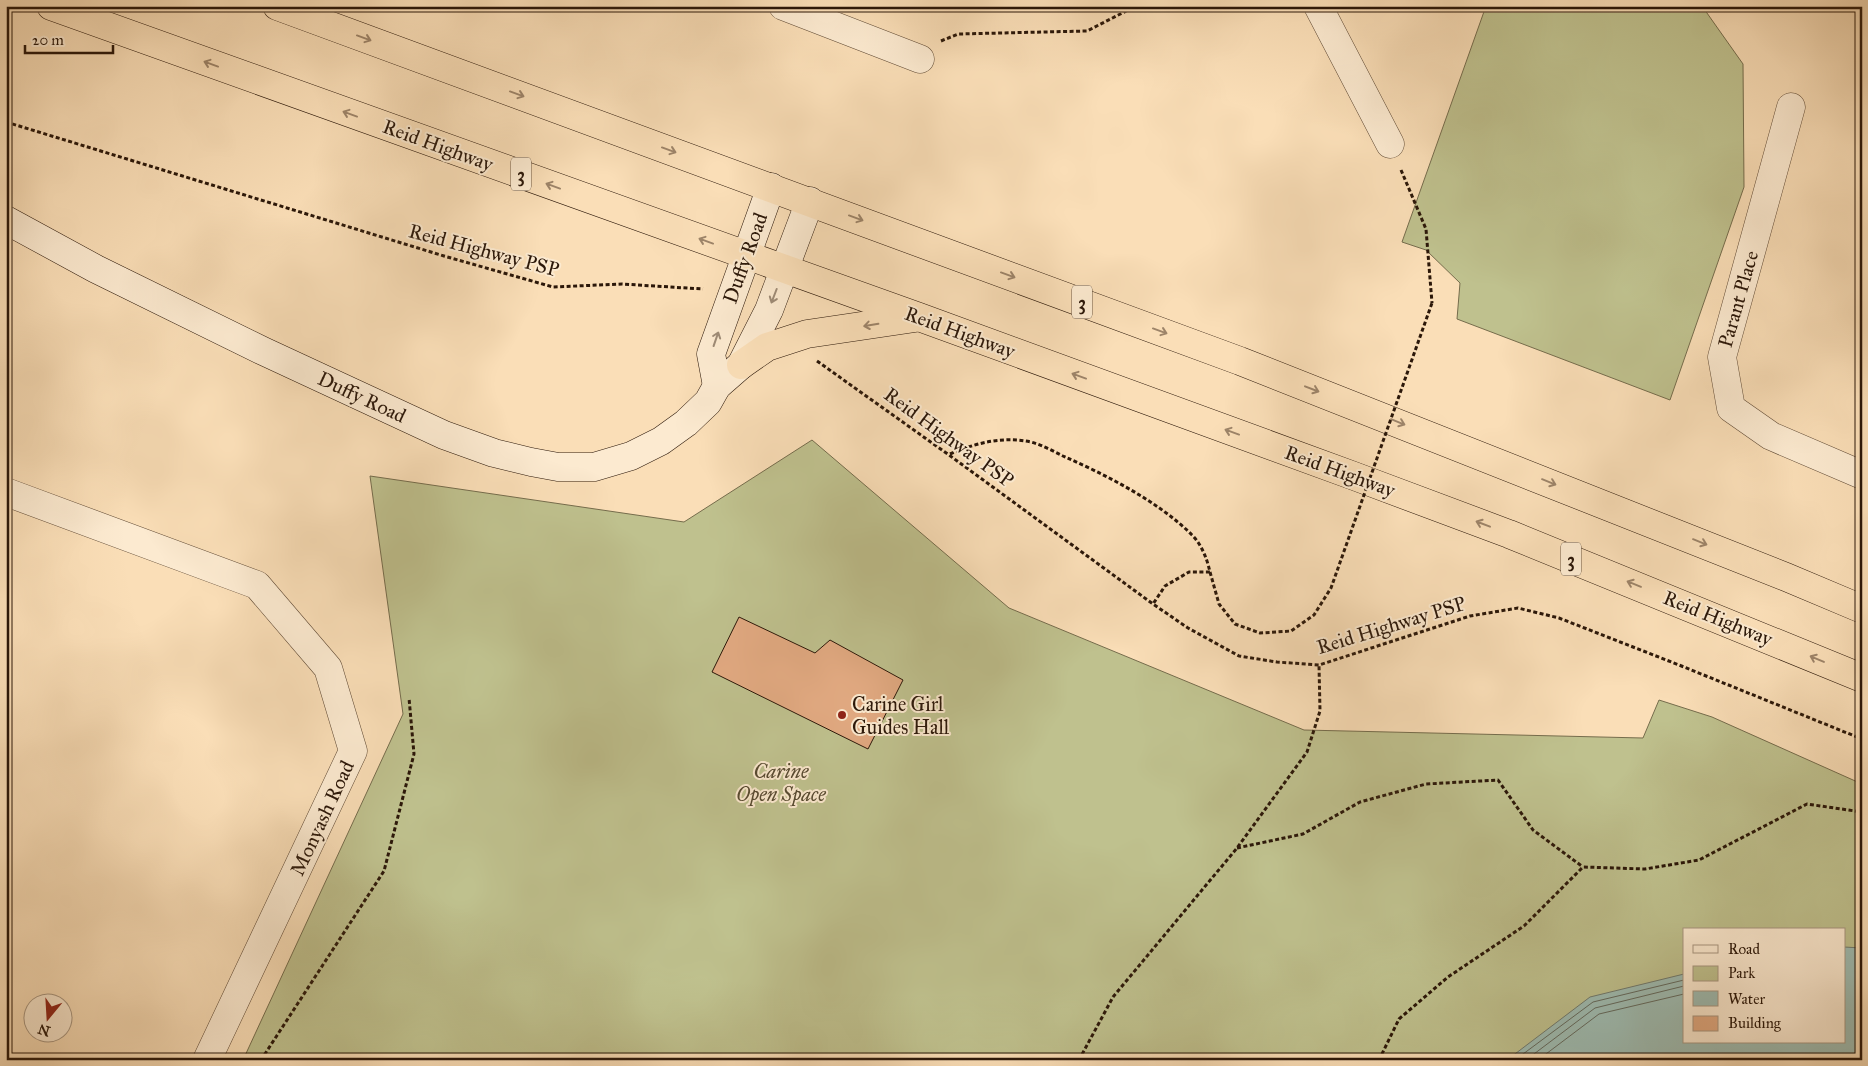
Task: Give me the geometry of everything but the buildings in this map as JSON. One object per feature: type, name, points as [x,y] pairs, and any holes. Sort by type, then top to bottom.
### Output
[{"type":"highway","name":"Reid Highway","points":[[51,6],[919,317],[1500,531],[1862,678]]},
{"type":"highway","name":"3","points":[[277,6],[1240,361],[1786,577],[1862,609]]},
{"type":"highway","points":[[741,365],[767,347],[807,334],[919,317]]},
{"type":"street","points":[[783,6],[920,59]]},
{"type":"street","points":[[1318,6],[1390,144]]},
{"type":"street","name":"Parant Place","points":[[1791,107],[1722,357],[1731,408],[1771,436],[1862,475]]},
{"type":"street","name":"Duffy Road","points":[[717,386],[711,354],[771,187]]},
{"type":"street","name":"Duffy Road","points":[[6,220],[96,269],[262,351],[426,426],[494,453],[558,467],[594,467],[631,456],[661,441],[686,423],[708,402],[717,386],[741,365],[769,310],[810,201]]},
{"type":"street","name":"Monyash Road","points":[[6,492],[258,586],[328,668],[353,751],[206,1060]]},
{"type":"path","points":[[920,59],[937,42],[958,34],[1086,31],[1136,6]]},
{"type":"path","name":"Reid Highway PSP","points":[[6,122],[553,288],[622,284],[702,289],[731,298]]},
{"type":"path","points":[[949,454],[971,445],[998,439],[1032,442],[1104,474],[1163,511],[1193,536],[1206,556],[1219,604],[1235,624],[1260,633],[1291,631],[1314,615],[1331,588],[1432,303],[1426,229],[1390,144]]},
{"type":"path","name":"Reid Highway PSP","points":[[807,334],[817,362],[949,454],[1152,604],[1188,628],[1240,656],[1277,662],[1319,665],[1470,616],[1518,608],[1568,622],[1862,740]]},
{"type":"path","points":[[1152,604],[1166,586],[1189,572],[1210,572]]},
{"type":"path","points":[[1079,1060],[1113,997],[1237,848],[1307,752],[1320,710],[1319,665]]},
{"type":"path","points":[[261,1060],[384,871],[414,754],[410,698]]},
{"type":"path","points":[[1237,848],[1303,834],[1360,802],[1426,784],[1498,780],[1533,830],[1583,867],[1645,868],[1699,860],[1807,804],[1862,812]]},
{"type":"path","points":[[1379,1060],[1400,1019],[1448,977],[1524,926],[1583,867]]},
{"type":"green space","points":[[1486,6],[1702,6],[1743,64],[1744,187],[1670,400],[1457,319],[1460,283],[1426,250],[1402,242]]},
{"type":"green space","name":"Carine Open Space","points":[[812,440],[1009,608],[1304,730],[1643,738],[1659,700],[1712,717],[1862,784],[1862,1060],[243,1060],[403,714],[370,476],[684,522]]},
{"type":"water","points":[[1846,947],[1862,948],[1862,1060],[1507,1060],[1590,997],[1683,974],[1683,1044],[1846,1044]]},
{"type":"place","name":"Carine Girl Guides Hall","points":[[842,715]]}]
